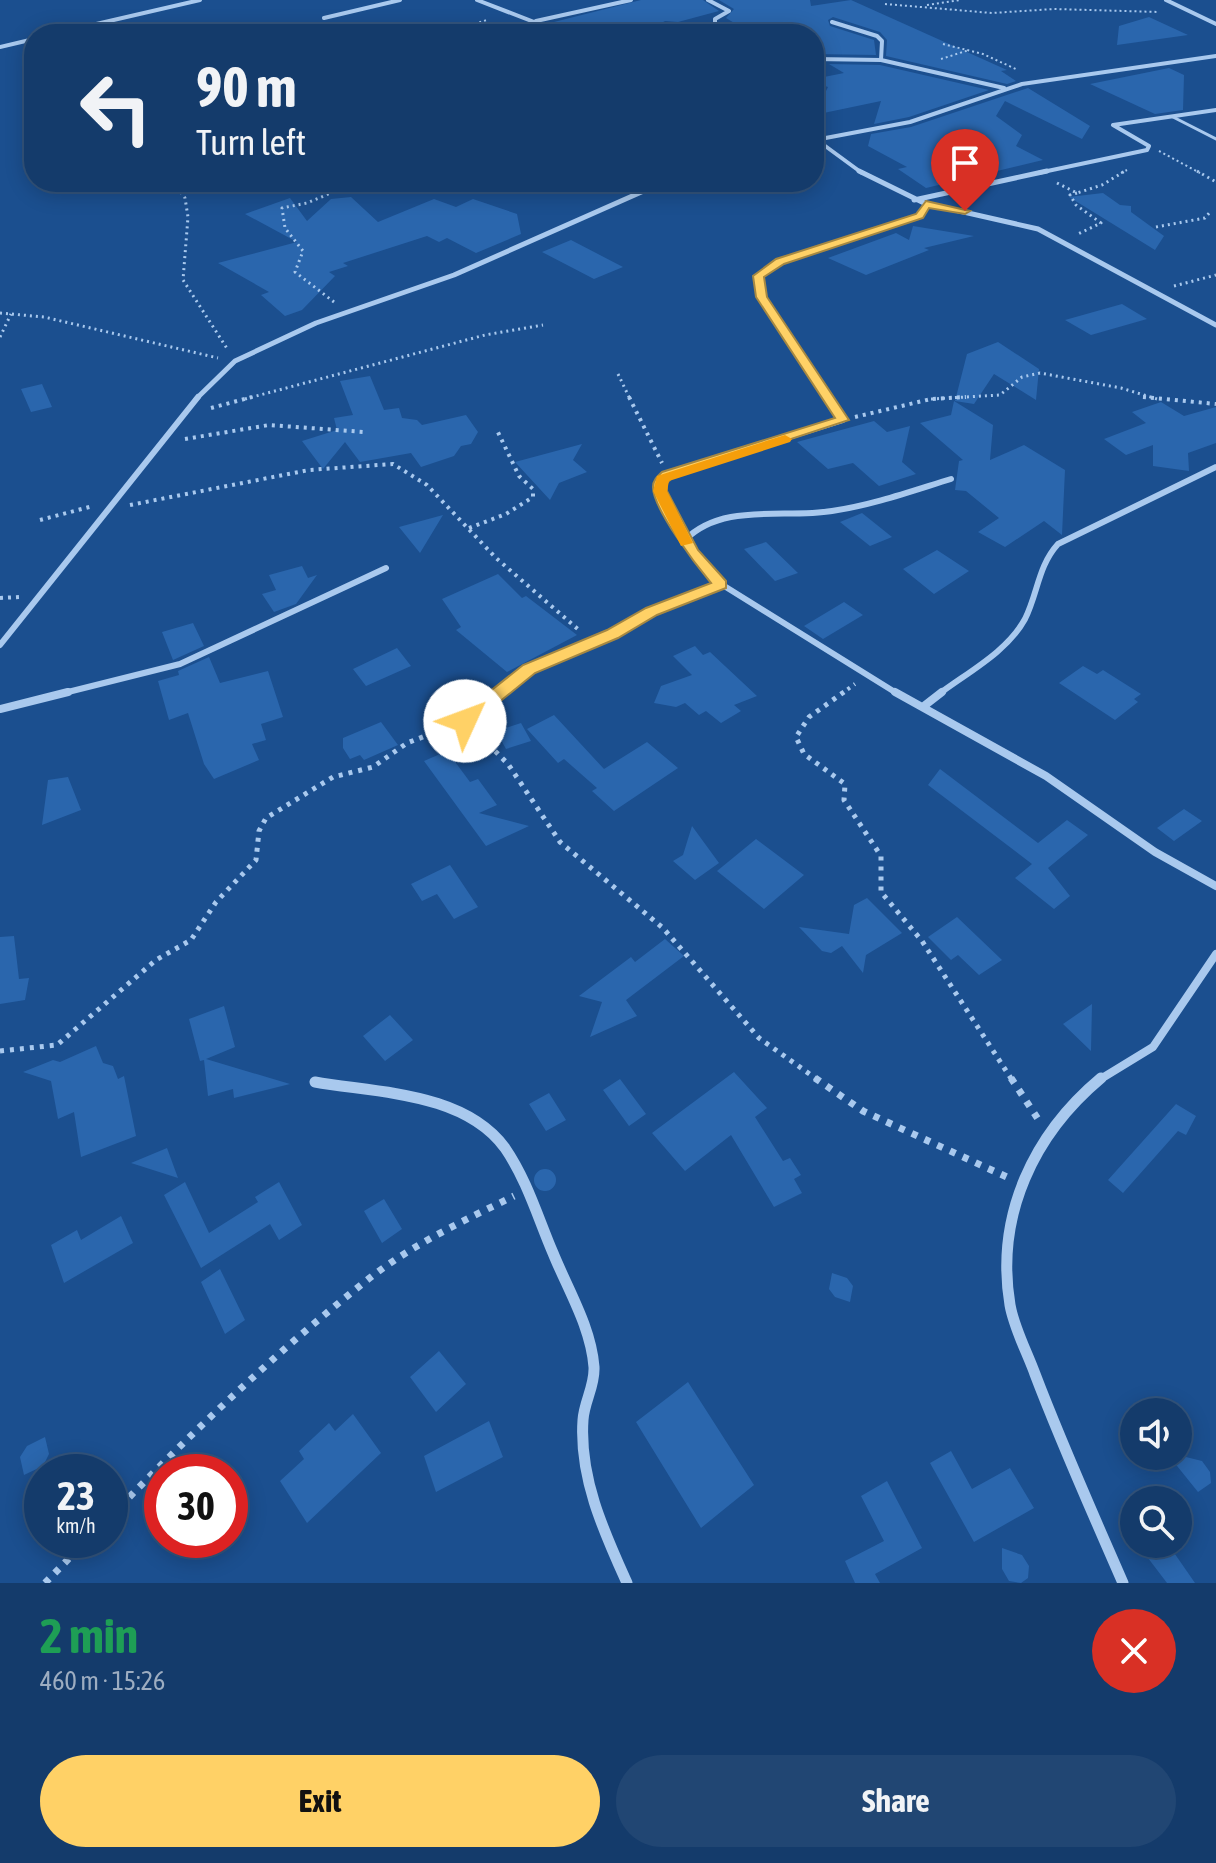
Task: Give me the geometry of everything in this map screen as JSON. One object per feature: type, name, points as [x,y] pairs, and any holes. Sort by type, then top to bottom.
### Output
[{"type":"street","points":[[96,24],[200,0]]},
{"type":"street","points":[[324,18],[400,0]]},
{"type":"street","points":[[477,0],[543,24]]},
{"type":"street","points":[[536,21],[631,0]]},
{"type":"street","points":[[708,0],[729,11],[715,19],[717,24]]},
{"type":"street","points":[[1166,0],[1216,24]]},
{"type":"street","points":[[832,22],[877,36],[882,41],[881,60]]},
{"type":"street","points":[[0,47],[24,41]]},
{"type":"street","points":[[824,138],[910,122],[1005,88],[1216,56]]},
{"type":"street","points":[[824,59],[881,60],[1005,88]]},
{"type":"street","points":[[914,200],[1147,150],[1148,145],[1113,125],[1216,110]]},
{"type":"street","points":[[824,145],[914,200],[1009,219],[1062,240],[1216,325]]},
{"type":"street","points":[[0,645],[160,440],[184,411],[235,361],[286,335],[454,275],[641,192]]},
{"type":"street","points":[[926,204],[920,216],[780,261],[758,276],[761,297],[843,420],[667,475],[658,486],[685,540],[721,584],[866,676],[1046,776],[1155,852],[1216,886]]},
{"type":"street","points":[[924,706],[953,680],[1008,641],[1021,626],[1042,562],[1058,544],[1216,467]]},
{"type":"street","points":[[685,540],[699,528],[747,514],[789,516],[827,512],[883,500],[951,479]]},
{"type":"street","points":[[0,709],[180,664],[386,568]]},
{"type":"street","points":[[465,721],[529,669],[595,642],[651,611],[721,584]]},
{"type":"street","points":[[1123,1583],[1055,1427],[1010,1307],[1007,1267],[1020,1183],[1047,1133],[1095,1083],[1153,1047],[1216,954]]},
{"type":"street","points":[[315,1082],[436,1103],[477,1120],[495,1136],[526,1190],[591,1350],[594,1382],[583,1418],[589,1486],[602,1529],[627,1583]]},
{"type":"lane","points":[[1173,117],[1216,139]]},
{"type":"path","points":[[916,6],[961,0]]},
{"type":"path","points":[[885,4],[992,13],[1054,9],[1191,12]]},
{"type":"path","points":[[473,24],[511,12]]},
{"type":"path","points":[[943,44],[983,54],[1039,81]]},
{"type":"path","points":[[1147,150],[1163,152],[1216,182]]},
{"type":"path","points":[[181,192],[188,217],[183,280],[235,361]]},
{"type":"path","points":[[333,192],[307,203],[282,208],[284,227],[303,247],[304,258],[295,272],[347,312]]},
{"type":"path","points":[[1062,240],[1101,224],[1072,202],[1070,195],[1077,193]]},
{"type":"path","points":[[1156,227],[1205,218],[1211,211]]},
{"type":"path","points":[[1157,290],[1216,275]]},
{"type":"path","points":[[0,313],[44,317],[235,361]]},
{"type":"path","points":[[0,337],[11,314]]},
{"type":"path","points":[[184,411],[202,410],[485,335],[543,325]]},
{"type":"path","points":[[843,420],[931,399],[1000,395],[1022,377],[1040,373],[1121,388],[1145,398],[1216,404]]},
{"type":"path","points":[[618,374],[667,475]]},
{"type":"path","points":[[160,440],[269,425],[364,432]]},
{"type":"path","points":[[469,528],[506,514],[533,497],[533,489],[519,476],[496,428]]},
{"type":"path","points":[[40,520],[84,506],[109,508],[176,499],[309,470],[393,464],[427,485],[539,598],[595,642]]},
{"type":"path","points":[[866,676],[809,717],[796,737],[804,754],[845,784],[844,800],[881,856],[881,892],[922,941],[1047,1133]]},
{"type":"path","points":[[0,1051],[24,1046],[57,1045],[156,960],[191,940],[216,902],[256,860],[259,831],[266,818],[333,777],[373,767],[407,743],[465,721],[508,764],[560,842],[663,928],[759,1038],[863,1111],[1020,1183]]},
{"type":"path","points":[[128,1499],[184,1441],[367,1280],[430,1238],[526,1190]]},
{"type":"path","points":[[45,1583],[69,1558]]},
{"type":"building","points":[[641,0],[703,0],[719,11],[659,24],[550,23]]},
{"type":"building","points":[[719,0],[810,0],[811,6],[851,0],[1007,70],[1001,71],[1016,81],[1007,84],[886,56],[887,40],[880,32],[833,17],[828,20],[830,26],[874,40],[876,55],[824,54],[824,24],[736,24],[726,18],[734,9]]},
{"type":"building","points":[[1149,17],[1188,35],[1117,45],[1119,26]]},
{"type":"building","points":[[829,64],[880,65],[989,90],[909,117],[874,124],[881,101],[824,113],[824,95],[828,87],[824,86],[824,77],[844,73]]},
{"type":"building","points":[[1169,68],[1184,75],[1183,110],[1155,114],[1090,84]]},
{"type":"building","points":[[1028,88],[1090,126],[1082,139],[1005,101],[996,116],[1022,135],[1016,146],[1043,160],[926,188],[898,169],[907,167],[868,146],[871,134],[911,127]]},
{"type":"building","points":[[1103,193],[1120,205],[1131,206],[1131,212],[1164,236],[1155,250],[1069,197]]},
{"type":"building","points":[[351,197],[378,222],[434,199],[456,207],[473,199],[517,214],[521,234],[476,253],[447,238],[439,242],[427,236],[343,263],[348,266],[329,272],[335,276],[302,310],[285,316],[261,295],[269,292],[218,263],[297,242],[245,214],[290,198],[307,221],[331,199]]},
{"type":"building","points":[[913,226],[974,236],[924,248],[929,250],[866,275],[828,258],[896,233],[909,240]]},
{"type":"building","points":[[571,240],[623,267],[594,279],[542,252]]},
{"type":"building","points":[[1122,304],[1147,319],[1091,335],[1065,320]]},
{"type":"building","points":[[998,342],[1039,369],[1036,400],[994,374],[974,404],[955,401],[967,354]]},
{"type":"building","points":[[370,376],[384,410],[399,408],[402,418],[417,420],[422,425],[466,415],[478,432],[471,444],[461,446],[454,456],[421,467],[411,453],[360,462],[345,442],[323,469],[302,441],[337,430],[334,418],[353,415],[340,381]]},
{"type":"building","points":[[42,384],[52,407],[31,412],[21,389]]},
{"type":"building","points":[[954,401],[993,425],[990,460],[1024,445],[1065,470],[1062,535],[1044,521],[1005,547],[978,532],[999,518],[966,491],[955,490],[959,461],[963,460],[920,423],[951,415]]},
{"type":"building","points":[[1161,402],[1184,416],[1216,407],[1216,443],[1188,453],[1189,471],[1153,466],[1153,445],[1126,455],[1104,439],[1146,423],[1132,412]]},
{"type":"building","points":[[874,421],[887,432],[910,426],[902,462],[916,474],[879,486],[853,463],[828,469],[797,442]]},
{"type":"building","points":[[582,444],[573,460],[587,472],[559,483],[550,500],[515,462]]},
{"type":"building","points":[[862,513],[892,537],[870,546],[840,522]]},
{"type":"building","points":[[443,515],[420,553],[399,527]]},
{"type":"building","points":[[766,542],[798,573],[775,581],[744,549]]},
{"type":"building","points":[[937,550],[969,571],[934,594],[903,569]]},
{"type":"building","points":[[302,566],[308,578],[317,575],[296,604],[274,612],[262,594],[276,590],[269,575]]},
{"type":"building","points":[[498,574],[522,598],[526,596],[577,635],[507,672],[456,630],[461,627],[442,599]]},
{"type":"building","points":[[844,602],[863,615],[823,639],[804,626]]},
{"type":"building","points":[[193,623],[204,646],[173,660],[162,632]]},
{"type":"building","points":[[695,646],[703,655],[710,652],[757,696],[734,705],[741,711],[721,723],[706,711],[699,715],[685,703],[676,707],[654,703],[661,686],[692,675],[673,656]]},
{"type":"building","points":[[397,648],[411,666],[366,686],[353,669]]},
{"type":"building","points":[[209,657],[220,683],[268,671],[283,717],[261,724],[266,740],[252,744],[259,760],[214,779],[204,764],[188,713],[169,720],[158,681],[179,675],[178,671]]},
{"type":"building","points":[[1083,666],[1097,674],[1103,670],[1141,694],[1134,699],[1138,702],[1115,720],[1059,683]]},
{"type":"building","points":[[554,715],[604,769],[647,742],[678,768],[614,811],[592,791],[597,788],[564,759],[558,763],[527,729]]},
{"type":"building","points":[[381,722],[398,745],[364,760],[360,755],[350,759],[343,748],[343,738]]},
{"type":"building","points":[[521,723],[531,741],[506,749],[496,731]]},
{"type":"building","points":[[447,751],[470,782],[478,779],[497,805],[479,813],[529,826],[486,846],[424,761]]},
{"type":"building","points":[[940,769],[1038,843],[1067,820],[1088,835],[1048,868],[1070,896],[1054,909],[1015,878],[1032,864],[928,785]]},
{"type":"building","points":[[68,777],[81,810],[42,825],[48,780]]},
{"type":"building","points":[[1184,809],[1202,821],[1174,841],[1157,828]]},
{"type":"building","points":[[692,826],[719,863],[695,880],[673,861],[683,855]]},
{"type":"building","points":[[756,839],[804,875],[764,909],[717,871]]},
{"type":"building","points":[[450,865],[478,907],[454,919],[437,894],[422,901],[411,884]]},
{"type":"building","points":[[867,898],[902,933],[866,955],[863,973],[842,946],[831,953],[822,951],[799,927],[849,934],[854,905]]},
{"type":"building","points":[[957,917],[1002,960],[979,975],[958,955],[951,960],[928,937]]},
{"type":"building","points":[[14,936],[19,979],[29,978],[25,1000],[0,1004],[0,937]]},
{"type":"building","points":[[665,939],[684,956],[626,1000],[637,1016],[590,1037],[602,1002],[579,996],[631,957],[635,962]]},
{"type":"building","points":[[1092,1004],[1091,1051],[1063,1024]]},
{"type":"building","points":[[224,1006],[235,1047],[206,1059],[290,1084],[234,1098],[233,1089],[208,1096],[204,1060],[200,1061],[189,1019]]},
{"type":"building","points":[[390,1015],[413,1040],[385,1061],[363,1036]]},
{"type":"building","points":[[96,1046],[103,1063],[113,1066],[118,1079],[124,1076],[136,1136],[81,1157],[74,1112],[58,1119],[51,1081],[23,1072],[53,1060],[60,1062]]},
{"type":"building","points":[[734,1072],[767,1108],[755,1117],[783,1161],[790,1158],[801,1175],[794,1179],[802,1193],[774,1207],[731,1135],[685,1171],[652,1133]]},
{"type":"building","points":[[620,1079],[646,1114],[629,1126],[603,1090]]},
{"type":"building","points":[[549,1093],[566,1120],[546,1131],[529,1104]]},
{"type":"building","points":[[1176,1104],[1196,1116],[1186,1135],[1178,1131],[1123,1193],[1108,1180]]},
{"type":"building","points":[[167,1148],[178,1178],[131,1163]]},
{"type":"building","points":[[545,1169],[553,1172],[556,1180],[553,1188],[545,1191],[537,1188],[534,1180],[537,1172]]},
{"type":"building","points":[[185,1182],[209,1233],[258,1202],[255,1197],[279,1182],[302,1225],[279,1240],[270,1224],[201,1268],[164,1195]]},
{"type":"building","points":[[384,1199],[402,1229],[382,1243],[364,1211]]},
{"type":"building","points":[[121,1216],[133,1243],[64,1283],[51,1245],[77,1230],[81,1240]]},
{"type":"building","points":[[220,1269],[245,1320],[225,1334],[201,1282]]},
{"type":"building","points":[[832,1273],[847,1278],[853,1286],[850,1302],[835,1297],[829,1289]]},
{"type":"building","points":[[439,1351],[466,1384],[436,1412],[410,1377]]},
{"type":"building","points":[[688,1382],[754,1485],[701,1528],[636,1422]]},
{"type":"building","points":[[353,1414],[381,1453],[307,1523],[280,1481],[304,1459],[299,1451],[329,1423],[335,1431]]},
{"type":"building","points":[[489,1421],[503,1457],[436,1492],[424,1456]]},
{"type":"building","points":[[45,1437],[49,1454],[24,1454],[24,1475],[20,1457],[27,1446]]},
{"type":"building","points":[[951,1451],[972,1489],[1010,1468],[1034,1508],[974,1542],[930,1463]]},
{"type":"building","points":[[1192,1458],[1202,1461],[1210,1472],[1211,1483],[1198,1492],[1180,1470],[1192,1470]]},
{"type":"building","points":[[887,1481],[922,1548],[875,1574],[880,1583],[855,1583],[845,1561],[884,1541],[861,1496]]},
{"type":"building","points":[[1002,1548],[1022,1555],[1029,1566],[1028,1578],[1021,1583],[1009,1581],[1002,1569]]},
{"type":"building","points":[[1148,1558],[1178,1558],[1195,1583],[1167,1583]]},
{"type":"slow traffic","points":[[686,543],[658,486],[662,479],[785,439]]},
{"type":"route","points":[[465,721],[494,693],[529,669],[613,634],[651,611],[721,584],[692,552],[660,491],[658,486],[667,475],[843,420],[823,395],[761,297],[758,276],[780,261],[920,216],[926,204],[965,211]]}]
